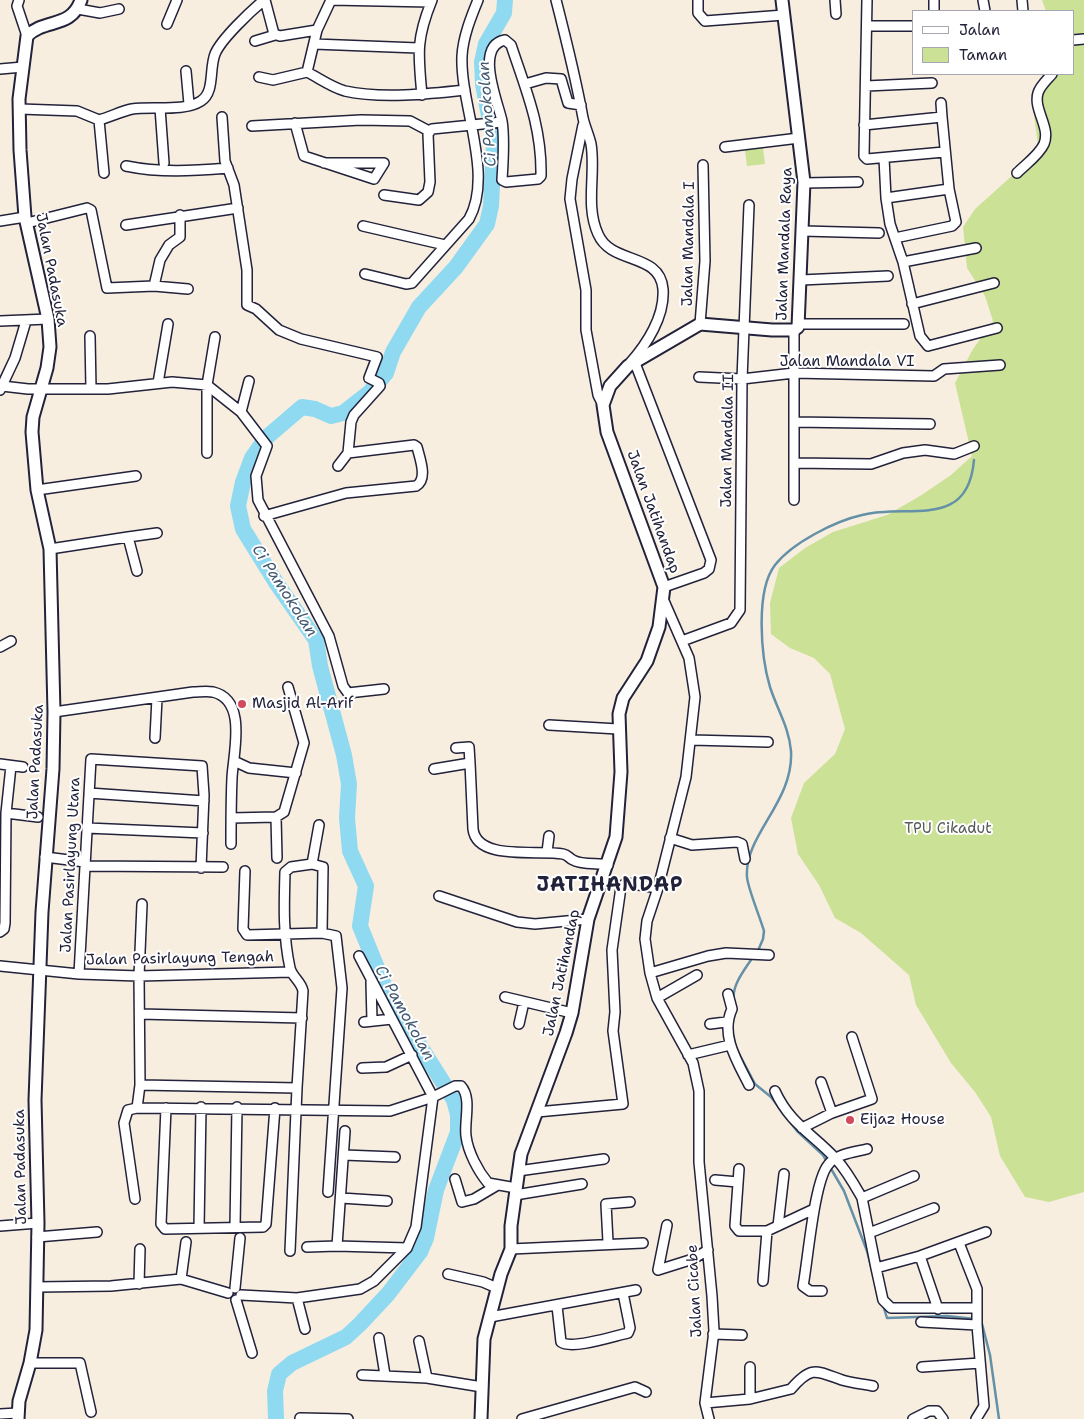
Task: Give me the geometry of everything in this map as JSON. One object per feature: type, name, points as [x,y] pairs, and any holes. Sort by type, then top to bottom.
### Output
[{"type":"street","points":[[19,0],[17,6],[26,36],[36,29],[71,17],[79,5],[100,13],[119,9]]},
{"type":"street","points":[[167,24],[177,0]]},
{"type":"street","points":[[265,0],[272,30],[276,35]]},
{"type":"street","points":[[20,109],[77,111],[100,120],[131,109],[160,108],[202,100],[208,93],[215,54],[221,44],[265,0]]},
{"type":"street","points":[[306,72],[317,30],[331,0],[432,1],[423,22],[418,48],[422,95]]},
{"type":"street","points":[[365,274],[409,284],[469,219],[478,199],[473,126],[465,90],[462,56],[464,43],[478,0]]},
{"type":"street","points":[[556,0],[583,120],[591,144],[592,207],[596,232],[607,249],[644,262],[661,280],[663,289],[658,319],[650,335],[628,367],[610,386],[603,404]]},
{"type":"street","points":[[698,0],[698,13],[705,21],[784,15]]},
{"type":"street","name":"Jalan Mandala Raya","points":[[700,324],[745,328],[797,327],[801,280],[804,183],[782,0]]},
{"type":"street","points":[[835,0],[836,14]]},
{"type":"street","points":[[867,0],[864,156],[867,159],[944,152]]},
{"type":"street","points":[[868,26],[912,26]]},
{"type":"street","points":[[255,41],[276,35],[317,30]]},
{"type":"street","name":"Jalan Padasuka","points":[[18,1416],[36,1330],[38,1223],[35,1100],[45,857],[53,769],[54,712],[50,549],[38,490],[32,432],[33,417],[50,347],[48,319],[26,220],[20,109],[26,36]]},
{"type":"street","points":[[505,40],[511,45],[525,84],[541,148],[541,176],[538,179],[506,182],[502,180],[499,122],[489,68],[494,46],[498,41],[505,40]]},
{"type":"street","points":[[314,44],[418,48]]},
{"type":"street","points":[[0,69],[23,67]]},
{"type":"street","points":[[186,71],[189,104]]},
{"type":"street","points":[[259,77],[263,80],[273,80],[306,72],[344,91],[422,95],[465,90]]},
{"type":"street","points":[[1017,173],[1040,151],[1044,143],[1046,135],[1038,93],[1051,75]]},
{"type":"street","points":[[525,84],[546,78],[561,78],[568,103],[581,105]]},
{"type":"street","points":[[866,86],[932,83]]},
{"type":"street","points":[[895,238],[952,226],[956,222],[944,152],[941,103]]},
{"type":"street","points":[[160,108],[164,163]]},
{"type":"street","points":[[222,117],[228,168],[234,185],[247,270],[247,305],[256,309],[279,330],[301,339],[354,353],[356,350],[377,357],[369,378],[380,386],[354,415],[351,422],[348,453],[338,466]]},
{"type":"street","points":[[864,125],[942,117]]},
{"type":"street","points":[[100,120],[104,173]]},
{"type":"street","points":[[252,126],[361,120],[410,121],[429,131]]},
{"type":"street","points":[[583,120],[570,199],[586,290],[586,330],[598,395],[603,404]]},
{"type":"street","points":[[429,131],[432,128],[473,126],[499,122]]},
{"type":"street","points":[[295,123],[304,156],[324,163],[374,180],[384,163],[324,163]]},
{"type":"street","points":[[384,195],[419,200],[428,192],[430,182],[429,131]]},
{"type":"street","points":[[725,147],[800,138]]},
{"type":"street","points":[[884,158],[886,198],[920,336],[928,346],[997,328]]},
{"type":"street","name":"Jalan Mandala I","points":[[700,324],[705,261],[703,165]]},
{"type":"street","points":[[126,166],[145,170],[186,172],[228,168]]},
{"type":"street","points":[[804,183],[858,182]]},
{"type":"street","points":[[886,198],[949,190]]},
{"type":"street","name":"Jalan Mandala II","points":[[682,641],[731,623],[740,610],[742,379],[749,205]]},
{"type":"street","points":[[0,221],[26,220],[87,208],[91,210],[106,287],[109,289],[154,286],[188,289]]},
{"type":"street","points":[[126,225],[180,215],[238,208]]},
{"type":"street","points":[[154,286],[160,260],[169,245],[180,238],[180,215]]},
{"type":"street","points":[[363,226],[445,245]]},
{"type":"street","points":[[802,231],[880,233]]},
{"type":"street","points":[[903,262],[976,248]]},
{"type":"street","points":[[801,280],[888,276]]},
{"type":"street","points":[[912,304],[994,283]]},
{"type":"street","points":[[0,321],[48,319]]},
{"type":"street","points":[[26,321],[15,358],[1,388],[91,389],[186,382],[207,385],[241,412],[267,446],[256,476],[258,500],[264,516],[329,636],[343,686],[348,693],[384,689]]},
{"type":"street","points":[[158,383],[168,324]]},
{"type":"street","points":[[628,367],[700,324]]},
{"type":"street","points":[[794,500],[794,373],[797,327],[904,324]]},
{"type":"street","points":[[90,336],[91,389]]},
{"type":"street","points":[[207,453],[207,385],[215,337]]},
{"type":"street","name":"Jalan Mandala VI","points":[[699,377],[742,379],[794,373],[934,376],[944,369],[1000,365]]},
{"type":"street","points":[[628,367],[711,560],[709,569],[704,573],[664,587]]},
{"type":"street","points":[[241,412],[249,381]]},
{"type":"street","name":"Jalan Jatihandap","points":[[481,1419],[484,1339],[497,1288],[511,1248],[518,1171],[526,1138],[558,1058],[572,1013],[588,919],[616,838],[621,772],[618,729],[619,714],[623,698],[647,660],[659,627],[664,601],[664,587],[607,432],[603,404]]},
{"type":"street","points":[[794,422],[930,424]]},
{"type":"street","points":[[264,516],[346,494],[420,484],[422,476],[421,464],[418,448],[414,445],[348,453]]},
{"type":"street","points":[[794,463],[871,464],[903,453],[925,450],[954,454],[974,446]]},
{"type":"street","points":[[38,490],[136,476]]},
{"type":"street","points":[[50,549],[157,532]]},
{"type":"street","points":[[128,537],[137,572]]},
{"type":"street","name":"Jalan Cicabe","points":[[664,601],[682,641],[693,675],[695,697],[692,740],[686,777],[658,888],[647,921],[645,939],[650,974],[657,998],[696,1072],[699,1092],[699,1162],[712,1296],[713,1334],[705,1403],[709,1419]]},
{"type":"street","points":[[0,647],[11,641]]},
{"type":"street","points":[[231,818],[276,817],[284,812],[296,773],[303,736],[288,687]]},
{"type":"street","points":[[54,712],[193,692],[212,692],[221,696],[235,716],[237,727],[231,844]]},
{"type":"street","points":[[155,738],[157,698]]},
{"type":"street","points":[[549,725],[618,729]]},
{"type":"street","points":[[692,740],[768,742]]},
{"type":"street","points":[[456,748],[469,747],[474,837],[479,843],[496,850],[563,854],[580,862],[608,865]]},
{"type":"street","name":"Jalan Pasirlayung Utara","points":[[79,974],[88,793],[90,761],[92,757],[200,764],[204,769],[204,801]]},
{"type":"street","points":[[234,761],[249,768],[296,773]]},
{"type":"street","points":[[434,769],[470,763]]},
{"type":"street","points":[[0,764],[23,767]]},
{"type":"street","points":[[0,932],[4,928],[5,923],[6,813],[11,766]]},
{"type":"street","points":[[88,793],[204,801],[201,868]]},
{"type":"street","points":[[6,813],[38,817]]},
{"type":"street","points":[[276,817],[277,858]]},
{"type":"street","points":[[312,864],[319,825]]},
{"type":"street","points":[[87,828],[203,833]]},
{"type":"street","points":[[547,852],[549,836]]},
{"type":"street","points":[[670,838],[692,845],[737,842],[742,844],[745,860]]},
{"type":"street","points":[[45,857],[85,864],[223,867]]},
{"type":"street","points":[[290,1251],[302,1018],[302,983],[291,972],[284,934],[285,872],[291,867],[312,864],[323,867],[322,933]]},
{"type":"street","points":[[245,871],[244,934],[247,936],[322,933],[336,936],[342,988],[332,1110],[328,1192]]},
{"type":"street","points":[[537,1112],[623,1104],[613,1031],[615,1012],[612,950],[621,887],[626,883],[658,888]]},
{"type":"street","points":[[439,896],[517,922],[535,924],[588,919]]},
{"type":"street","points":[[137,1108],[140,1086],[139,976],[142,904]]},
{"type":"street","points":[[650,974],[708,956],[726,953],[769,955]]},
{"type":"street","points":[[37,1288],[139,1284],[164,1279],[181,1279],[235,1294],[297,1298],[360,1290],[374,1281],[407,1248],[418,1216],[437,1095],[412,1055],[359,956]]},
{"type":"street","name":"Jalan Pasirlayung Tengah","points":[[0,966],[79,974],[139,976],[291,972]]},
{"type":"street","points":[[657,998],[696,975]]},
{"type":"street","points":[[371,980],[368,1022],[392,1019]]},
{"type":"street","points":[[728,994],[732,1009],[726,1022],[730,1046],[749,1085]]},
{"type":"street","points":[[505,997],[572,1013]]},
{"type":"street","points":[[519,1024],[524,1002]]},
{"type":"street","points":[[140,1014],[302,1018]]},
{"type":"street","points":[[710,1024],[726,1022]]},
{"type":"street","points":[[802,1128],[832,1113],[872,1099],[852,1037]]},
{"type":"street","points":[[688,1055],[730,1046]]},
{"type":"street","points":[[362,1068],[386,1067],[412,1055]]},
{"type":"street","points":[[821,1082],[832,1113]]},
{"type":"street","points":[[140,1086],[297,1088]]},
{"type":"street","points":[[135,1199],[124,1124],[128,1110],[137,1108],[237,1107],[296,1110],[390,1110],[437,1095],[454,1086],[460,1086],[464,1090],[466,1137],[473,1158],[483,1177],[496,1186],[515,1191],[582,1184]]},
{"type":"street","points":[[775,1091],[789,1116],[836,1158],[849,1174],[862,1198],[884,1300],[891,1308],[978,1308]]},
{"type":"street","points":[[235,1227],[237,1107]]},
{"type":"street","points":[[166,1108],[161,1224],[165,1229],[263,1226],[266,1224],[275,1108]]},
{"type":"street","points":[[199,1228],[201,1108]]},
{"type":"street","points":[[337,1246],[345,1131]]},
{"type":"street","points":[[822,1291],[810,1291],[803,1286],[814,1209],[824,1173],[828,1164],[836,1158],[866,1149]]},
{"type":"street","points":[[344,1154],[394,1157]]},
{"type":"street","points":[[518,1171],[604,1159]]},
{"type":"street","points":[[739,1169],[735,1226],[739,1231],[744,1233],[767,1231],[814,1209]]},
{"type":"street","points":[[778,1226],[784,1174]]},
{"type":"street","points":[[862,1198],[914,1176]]},
{"type":"street","points":[[455,1180],[462,1202],[496,1186]]},
{"type":"street","points":[[715,1180],[738,1182]]},
{"type":"street","points":[[340,1198],[388,1202]]},
{"type":"street","points":[[608,1242],[606,1204],[630,1202]]},
{"type":"street","points":[[869,1233],[934,1208]]},
{"type":"street","points":[[0,1226],[38,1223]]},
{"type":"street","points":[[667,1225],[658,1270],[692,1259],[708,1250]]},
{"type":"street","points":[[763,1281],[767,1231]]},
{"type":"street","points":[[37,1237],[98,1232]]},
{"type":"street","points":[[876,1268],[920,1256],[986,1232]]},
{"type":"street","points":[[240,1238],[235,1294],[252,1353]]},
{"type":"street","points":[[641,1241],[511,1248],[608,1242],[641,1241]]},
{"type":"street","points":[[181,1279],[186,1242]]},
{"type":"street","points":[[959,1242],[977,1289],[977,1325],[984,1406],[976,1419]]},
{"type":"street","points":[[307,1247],[407,1248]]},
{"type":"street","points":[[139,1284],[140,1249]]},
{"type":"street","points":[[920,1256],[938,1309]]},
{"type":"street","points":[[448,1274],[482,1282],[497,1288]]},
{"type":"street","points":[[490,1317],[636,1290]]},
{"type":"street","points":[[557,1306],[561,1342],[567,1346],[577,1344],[628,1333],[630,1328],[622,1292]]},
{"type":"street","points":[[297,1298],[305,1329]]},
{"type":"street","points":[[921,1322],[977,1325]]},
{"type":"street","points":[[713,1334],[742,1335]]},
{"type":"street","points":[[379,1338],[385,1375]]},
{"type":"street","points":[[419,1341],[427,1378]]},
{"type":"street","points":[[30,1363],[80,1363],[91,1412]]},
{"type":"street","points":[[922,1367],[980,1363]]},
{"type":"street","points":[[750,1368],[750,1399]]},
{"type":"street","points":[[705,1403],[750,1399],[791,1389],[796,1381],[815,1371],[826,1372],[842,1380],[873,1386]]},
{"type":"street","points":[[362,1375],[427,1378],[482,1387]]},
{"type":"street","points":[[522,1419],[635,1387],[646,1392]]},
{"type":"street","points":[[913,1419],[929,1411],[937,1411],[943,1419]]},
{"type":"street","points":[[0,1414],[18,1416]]},
{"type":"street","points":[[300,1418],[348,1419]]},
{"type":"green space","name":"TPU Cikadut","points":[[1042,0],[1084,0],[1084,1192],[1049,1202],[1025,1197],[1000,1156],[991,1117],[975,1092],[951,1063],[916,1005],[909,975],[861,933],[835,918],[819,885],[798,854],[791,818],[804,783],[835,754],[845,729],[830,674],[814,658],[790,648],[771,634],[770,603],[779,568],[805,548],[833,532],[887,515],[951,475],[972,456],[955,383],[973,349],[993,321],[985,296],[967,268],[963,227],[975,209],[1024,165],[1038,145],[1031,94],[1047,75],[1074,75],[1074,10],[1046,10]]},
{"type":"green space","points":[[763,148],[765,164],[747,166],[745,150]]},
{"type":"waterway","name":"Ci Pamokolan","points":[[276,1419],[275,1391],[279,1374],[292,1363],[346,1337],[388,1294],[420,1252],[426,1238],[436,1190],[458,1132],[458,1115],[454,1100],[384,985],[360,926],[366,886],[350,851],[347,818],[349,784],[344,755],[320,666],[316,640],[277,584],[243,529],[238,506],[243,482],[252,458],[267,437],[302,407],[315,409],[331,416],[343,413],[370,392],[386,373],[393,352],[419,307],[456,267],[487,224],[491,206],[494,143],[483,84],[482,62],[486,44],[504,13],[505,0]]},
{"type":"waterway","points":[[757,953],[764,931],[748,882],[748,862],[760,832],[785,786],[790,769],[791,751],[785,726],[770,687],[764,659],[762,607],[769,576],[775,565],[792,549],[815,534],[839,522],[880,512],[933,510],[948,505],[960,497],[969,482],[974,460]]},
{"type":"waterway","points":[[734,1001],[737,984],[753,957]]},
{"type":"waterway","points":[[733,1036],[736,1048],[755,1084],[771,1097],[797,1131],[823,1155],[844,1191],[867,1251],[876,1286]]},
{"type":"waterway","points":[[883,1305],[887,1318],[947,1316],[975,1319]]},
{"type":"waterway","points":[[981,1320],[990,1355],[999,1419]]},
{"type":"place","name":"Masjid Al-Arif","points":[[242,704]]},
{"type":"place","name":"Eijaz House","points":[[850,1120]]},
{"type":"district","name":"JATIHANDAP","points":[[610,886]]}]
